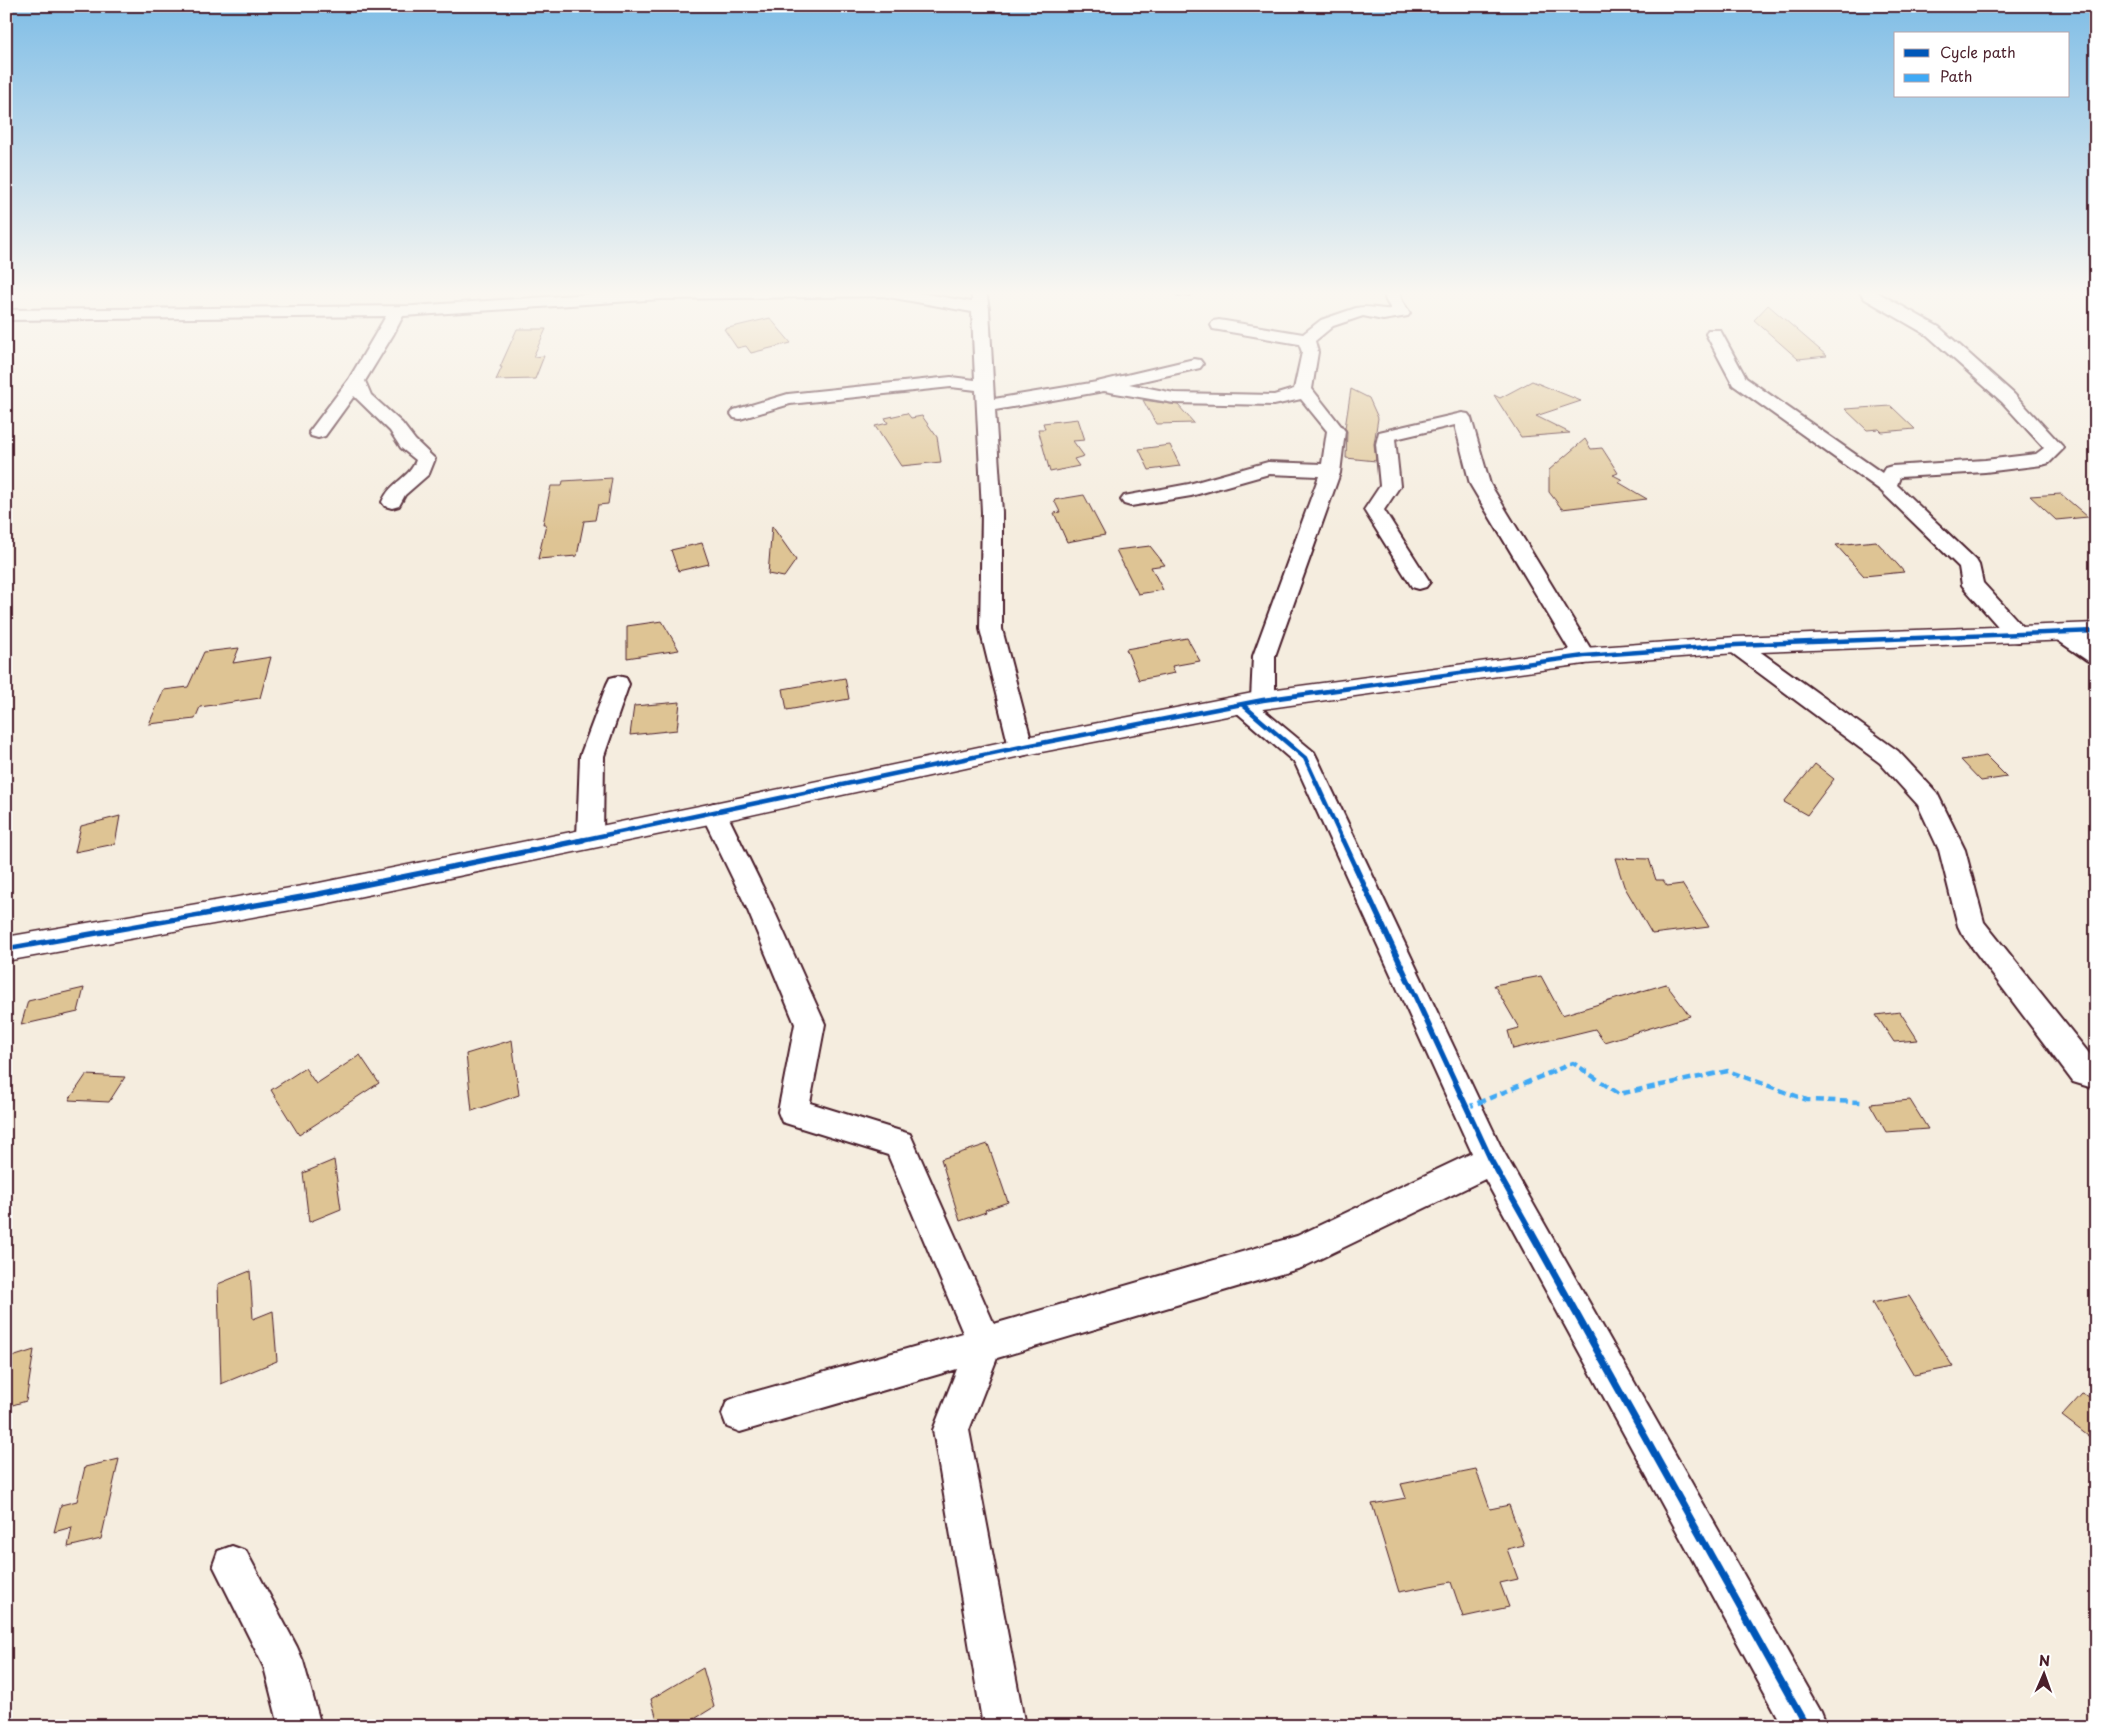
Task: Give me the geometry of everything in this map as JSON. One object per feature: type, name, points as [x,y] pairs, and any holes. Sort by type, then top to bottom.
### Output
[{"type":"street","points":[[318,432],[362,372]]},
{"type":"street","points":[[984,372],[992,512],[990,629],[1004,675],[1014,725],[1021,747]]},
{"type":"street","points":[[1098,387],[1157,372]]},
{"type":"street","points":[[1253,702],[1264,656],[1330,471],[1336,431],[1303,390],[1306,372]]},
{"type":"street","points":[[1734,372],[1740,382],[1887,486],[1969,565],[1973,585],[2018,635]]},
{"type":"street","points":[[1887,486],[1892,472],[2042,460],[2054,448],[2008,398],[1979,372]]},
{"type":"street","points":[[356,381],[363,397],[396,426],[408,444],[426,459],[422,470],[396,492],[392,502]]},
{"type":"street","points":[[740,414],[788,398],[951,382],[986,396],[1098,387],[1135,390],[1174,398],[1274,400],[1305,392]]},
{"type":"street","points":[[1418,582],[1374,510],[1390,486],[1384,444],[1386,436],[1462,418],[1480,484],[1584,656]]},
{"type":"street","points":[[1131,500],[1191,490],[1268,468],[1330,471]]},
{"type":"street","points":[[6,949],[319,894],[714,813],[1021,747],[1253,702],[1584,656],[1736,645],[2096,631]]},
{"type":"street","points":[[2061,632],[2096,656]]},
{"type":"street","points":[[1736,645],[1889,757],[1928,800],[1952,850],[1972,926],[2084,1072],[2096,1076]]},
{"type":"street","points":[[590,838],[592,756],[618,684]]},
{"type":"street","points":[[1253,702],[1305,758],[1491,1160],[1806,1726]]},
{"type":"street","points":[[714,813],[759,906],[810,1024],[793,1112],[899,1144],[985,1344],[951,1430],[1004,1726]]},
{"type":"street","points":[[740,1414],[1301,1251],[1491,1160]]},
{"type":"street","points":[[232,1565],[283,1661],[300,1726]]},
{"type":"building","points":[[500,372],[538,372],[535,379],[496,380]]},
{"type":"building","points":[[1532,381],[1581,401],[1536,416],[1570,433],[1521,437],[1494,395],[1500,398]]},
{"type":"building","points":[[1351,389],[1369,398],[1378,418],[1374,444],[1376,461],[1346,458],[1347,431],[1345,428]]},
{"type":"building","points":[[1143,400],[1178,405],[1194,423],[1156,424]]},
{"type":"building","points":[[1891,406],[1915,429],[1882,432],[1879,429],[1867,430],[1845,409]]},
{"type":"building","points":[[907,413],[911,418],[922,416],[937,437],[941,462],[901,466],[875,426],[888,423],[885,418]]},
{"type":"building","points":[[1078,419],[1085,440],[1073,441],[1084,456],[1074,459],[1079,466],[1050,472],[1038,429],[1045,429],[1043,423]]},
{"type":"building","points":[[1585,439],[1591,449],[1602,448],[1618,473],[1613,475],[1623,480],[1618,482],[1647,499],[1562,509],[1549,492],[1549,470]]},
{"type":"building","points":[[1170,445],[1180,466],[1149,470],[1139,449]]},
{"type":"building","points":[[612,478],[608,504],[598,505],[595,520],[584,521],[577,556],[538,559],[546,524],[543,524],[551,486],[562,486],[563,481]]},
{"type":"building","points":[[2061,494],[2088,517],[2056,520],[2030,496]]},
{"type":"building","points":[[1084,495],[1105,535],[1067,542],[1054,513],[1060,512],[1054,500]]},
{"type":"building","points":[[772,526],[796,560],[784,577],[768,574]]},
{"type":"building","points":[[1876,541],[1904,572],[1864,576],[1836,545]]},
{"type":"building","points":[[702,543],[709,564],[678,571],[671,550]]},
{"type":"building","points":[[1150,546],[1165,565],[1151,567],[1163,590],[1138,594],[1116,550]]},
{"type":"building","points":[[662,621],[679,650],[627,658],[627,626]]},
{"type":"building","points":[[1187,638],[1200,661],[1172,666],[1175,673],[1139,680],[1126,649]]},
{"type":"building","points":[[239,648],[233,663],[271,657],[260,698],[200,707],[195,719],[149,724],[164,690],[188,687],[204,652]]},
{"type":"building","points":[[845,678],[849,699],[787,710],[783,689]]},
{"type":"building","points":[[680,702],[677,730],[630,735],[634,706]]},
{"type":"building","points":[[1986,756],[2007,777],[1981,781],[1961,760]]},
{"type":"building","points":[[1815,764],[1834,779],[1807,815],[1784,802]]},
{"type":"building","points":[[120,816],[115,844],[75,852],[81,826]]},
{"type":"building","points":[[1615,858],[1649,859],[1656,880],[1663,880],[1667,886],[1682,884],[1709,927],[1652,934],[1624,886]]},
{"type":"building","points":[[1541,976],[1562,1015],[1666,984],[1690,1016],[1604,1042],[1595,1029],[1513,1049],[1508,1031],[1519,1028],[1494,985]]},
{"type":"building","points":[[84,988],[78,1012],[21,1025],[28,1001]]},
{"type":"building","points":[[1900,1012],[1918,1040],[1894,1042],[1876,1015]]},
{"type":"building","points":[[512,1040],[519,1095],[472,1111],[466,1054]]},
{"type":"building","points":[[360,1055],[379,1083],[299,1135],[271,1090],[305,1068],[316,1084]]},
{"type":"building","points":[[86,1075],[125,1077],[109,1102],[69,1100]]},
{"type":"building","points":[[1910,1100],[1928,1129],[1886,1132],[1870,1104]]},
{"type":"building","points":[[988,1144],[1008,1202],[960,1221],[941,1159]]},
{"type":"building","points":[[334,1160],[341,1209],[309,1222],[303,1173]]},
{"type":"building","points":[[250,1271],[253,1319],[273,1311],[277,1361],[221,1384],[218,1284]]},
{"type":"building","points":[[1909,1296],[1953,1367],[1914,1375],[1872,1303]]},
{"type":"building","points":[[34,1350],[26,1401],[6,1407],[6,1359]]},
{"type":"building","points":[[2082,1394],[2096,1399],[2096,1442],[2062,1416]]},
{"type":"building","points":[[119,1459],[101,1539],[68,1547],[72,1527],[54,1532],[61,1505],[77,1501],[85,1467]]},
{"type":"building","points":[[1476,1469],[1490,1509],[1509,1505],[1524,1545],[1507,1549],[1518,1579],[1500,1583],[1509,1607],[1463,1617],[1451,1582],[1399,1592],[1372,1504],[1406,1498],[1401,1484]]},
{"type":"building","points":[[703,1668],[714,1707],[683,1726],[659,1726],[651,1699]]},
{"type":"marked path","points":[[1466,1108],[1573,1063],[1619,1094],[1728,1071],[1807,1100],[1861,1102]]},
{"type":"cycle path","points":[[6,949],[319,894],[714,813],[1021,747],[1263,700],[1584,656],[1736,645],[2096,631]]},
{"type":"cycle path","points":[[1243,705],[1305,758],[1491,1160],[1806,1726]]}]
